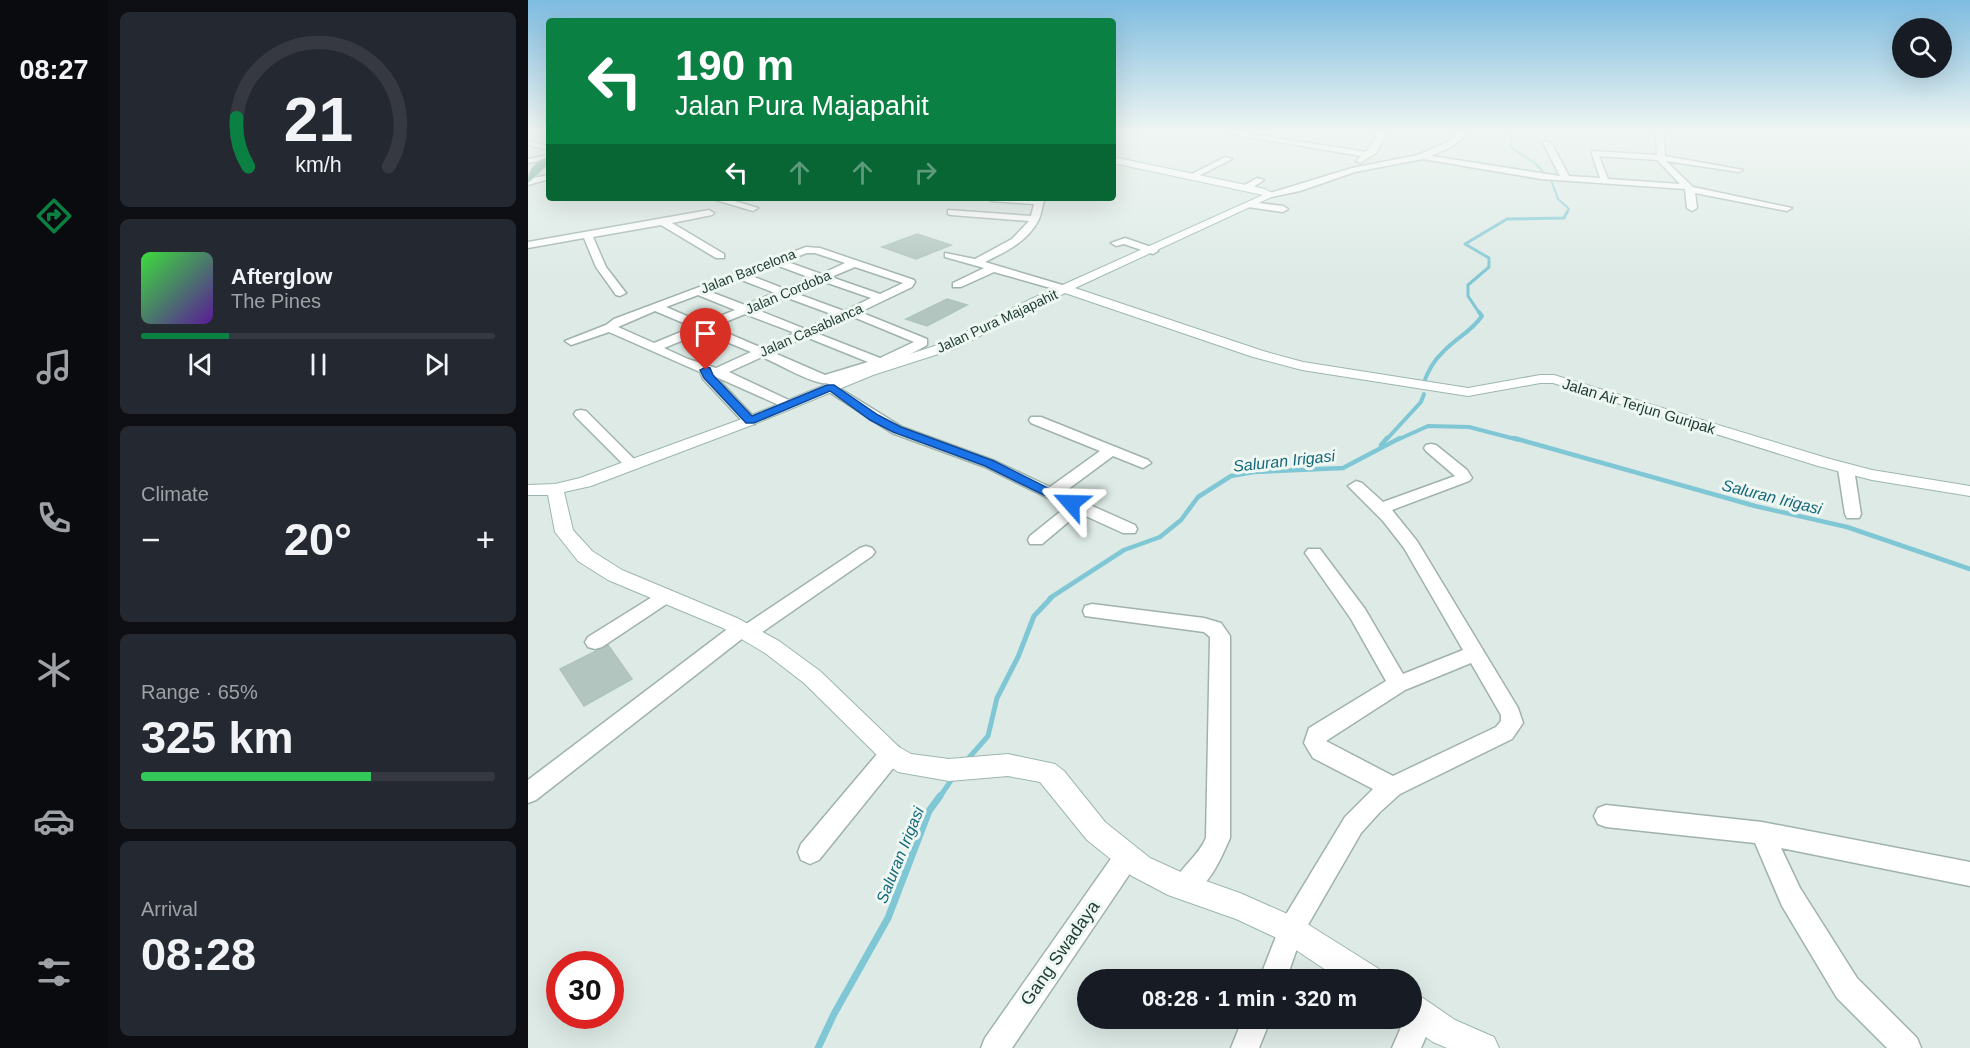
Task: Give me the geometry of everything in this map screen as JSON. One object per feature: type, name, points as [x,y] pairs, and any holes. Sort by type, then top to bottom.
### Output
[{"type":"street","points":[[1219,182],[1271,194],[1289,191],[1316,182]]},
{"type":"street","points":[[1246,188],[1257,182]]},
{"type":"street","points":[[1617,182],[1689,188],[1787,208]]},
{"type":"street","points":[[1682,182],[1689,188],[1692,208]]},
{"type":"street","name":"Jalan Pura Majapahit","points":[[782,403],[886,365],[949,346],[1065,289],[1269,197],[1271,194]]},
{"type":"street","points":[[725,201],[753,208]]},
{"type":"street","points":[[974,264],[1017,240],[1035,219],[1039,201]]},
{"type":"street","points":[[1251,205],[1283,209]]},
{"type":"street","points":[[951,212],[1035,219]]},
{"type":"street","points":[[528,245],[710,213]]},
{"type":"street","points":[[663,222],[720,256]]},
{"type":"street","points":[[588,236],[601,267],[620,292]]},
{"type":"street","points":[[1116,243],[1125,241],[1153,250]]},
{"type":"street","name":"Jalan Barcelona","points":[[571,341],[802,251],[816,250],[855,263]]},
{"type":"street","points":[[949,255],[1065,289]]},
{"type":"street","points":[[774,261],[881,298]]},
{"type":"street","name":"Jalan Cordoba","points":[[654,348],[709,329],[744,310],[788,294],[855,263]]},
{"type":"street","name":"Jalan Casablanca","points":[[711,373],[764,353],[908,285],[909,281],[855,263]]},
{"type":"street","points":[[957,285],[991,268]]},
{"type":"street","points":[[656,307],[824,379],[835,379],[914,349],[923,343],[921,340],[738,275]]},
{"type":"street","name":"Jalan Air Terjun Guripak","points":[[1065,289],[1294,364],[1468,392],[1540,379],[1554,379],[1846,469],[1970,491]]},
{"type":"street","points":[[698,291],[878,361]]},
{"type":"street","points":[[613,325],[654,348],[782,403]]},
{"type":"street","points":[[711,373],[746,417]]},
{"type":"street","points":[[831,387],[897,430],[990,464],[1129,529]]},
{"type":"street","points":[[528,490],[555,489],[585,482],[782,403]]},
{"type":"street","points":[[581,414],[632,465]]},
{"type":"street","points":[[1036,420],[1143,463]]},
{"type":"street","points":[[1380,508],[1464,478],[1462,473],[1431,448]]},
{"type":"street","points":[[1051,494],[1111,450]]},
{"type":"street","points":[[1846,469],[1853,514]]},
{"type":"street","points":[[1276,969],[1291,930],[1353,825],[1372,804],[1392,787],[1494,738],[1511,726],[1511,714],[1412,545],[1380,508],[1356,486]]},
{"type":"street","points":[[555,489],[560,522],[577,549],[604,569],[744,630],[812,677],[891,754],[907,764],[949,770],[1008,765],[1040,770],[1051,775],[1096,831],[1126,858],[1159,877],[1265,917],[1291,930],[1351,969]]},
{"type":"street","points":[[1036,540],[1077,506]]},
{"type":"street","points":[[528,793],[744,630],[866,552]]},
{"type":"street","points":[[1314,553],[1358,614],[1398,684]]},
{"type":"street","points":[[595,642],[664,596]]},
{"type":"street","points":[[1092,610],[1204,625],[1214,628],[1220,636],[1218,838],[1209,859],[1184,887]]},
{"type":"street","points":[[1392,787],[1324,753],[1317,748],[1315,738],[1320,730],[1398,684],[1474,654]]},
{"type":"street","points":[[810,852],[891,754]]},
{"type":"street","points":[[1606,816],[1762,833],[1970,873]]},
{"type":"street","points":[[1762,833],[1791,897],[1847,988],[1906,1048]]},
{"type":"street","name":"Gang Swadaya","points":[[995,1048],[1126,858]]},
{"type":"street","points":[[1422,1016],[1444,1031],[1483,1048]]},
{"type":"street","points":[[1245,1048],[1253,1029]]},
{"type":"street","points":[[1406,1048],[1411,1029]]},
{"type":"building","points":[[917,234],[951,245],[916,259],[882,247]]},
{"type":"building","points":[[947,299],[967,305],[927,326],[906,319]]},
{"type":"building","points":[[608,645],[632,679],[584,706],[560,669]]},
{"type":"waterway","points":[[1552,182],[1558,199],[1569,209],[1567,213]]},
{"type":"waterway","points":[[1480,314],[1468,296],[1468,285],[1489,267],[1489,258],[1465,244],[1507,219],[1564,218],[1567,212]]},
{"type":"waterway","points":[[1423,385],[1436,359],[1478,322],[1482,316],[1479,312]]},
{"type":"waterway","points":[[1386,440],[1421,402],[1424,394]]},
{"type":"waterway","name":"Saluran Irigasi","points":[[1397,440],[1428,426],[1469,427],[1519,440]]},
{"type":"waterway","name":"Saluran Irigasi","points":[[1381,445],[1387,438]]},
{"type":"waterway","name":"Saluran Irigasi","points":[[1050,598],[1124,550],[1160,537],[1181,520],[1198,497],[1231,476],[1254,472],[1343,468],[1400,438]]},
{"type":"waterway","name":"Saluran Irigasi","points":[[1514,438],[1755,506],[1847,527],[1970,569]]},
{"type":"waterway","name":"Saluran Irigasi","points":[[967,760],[988,736],[997,698],[1018,657],[1034,616],[1052,597]]},
{"type":"waterway","name":"Saluran Irigasi","points":[[939,798],[954,776]]},
{"type":"waterway","name":"Saluran Irigasi","points":[[818,1048],[834,1014],[888,918],[929,811],[940,796]]},
{"type":"route","points":[[706,370],[708,376],[750,421],[831,387],[897,430],[1007,471],[1071,503]]}]
